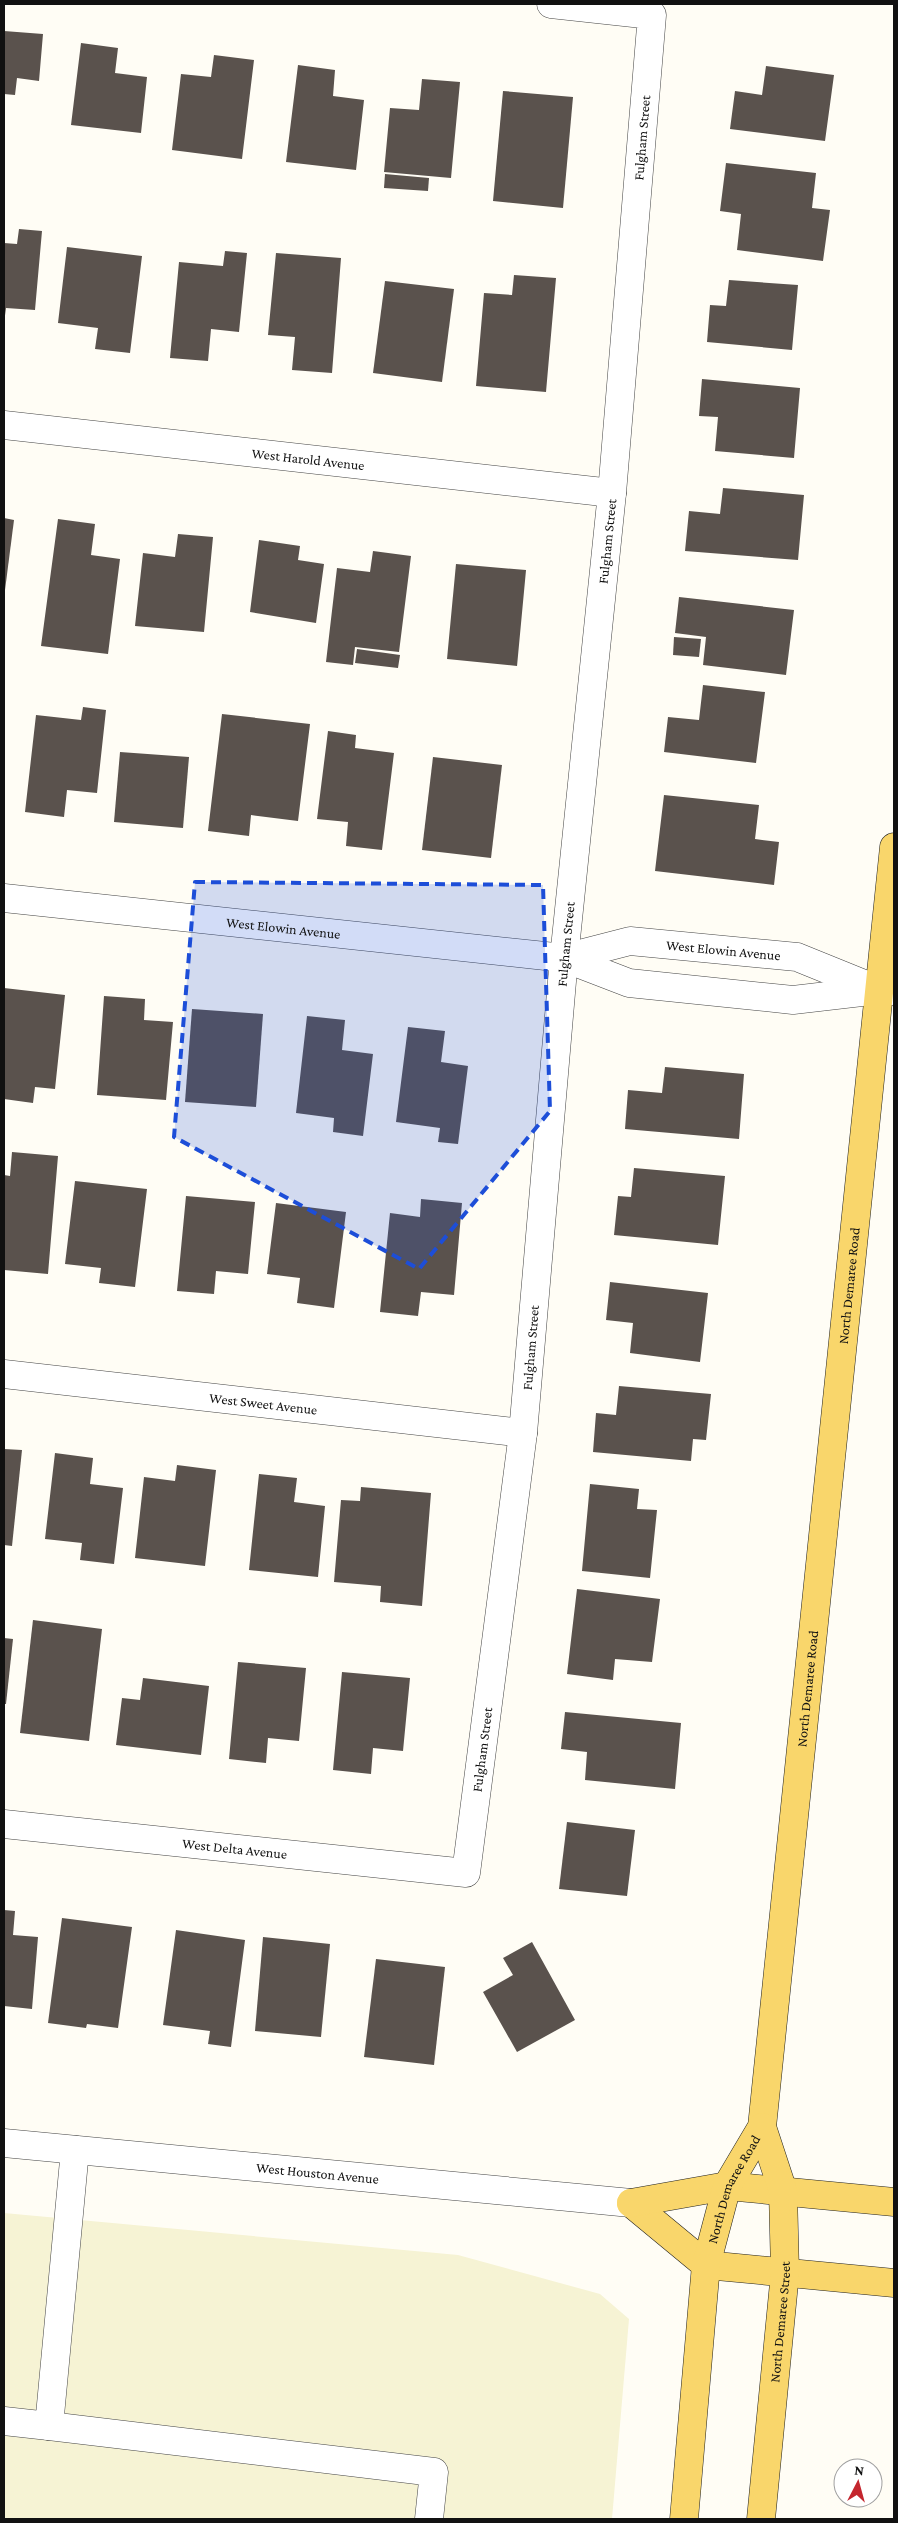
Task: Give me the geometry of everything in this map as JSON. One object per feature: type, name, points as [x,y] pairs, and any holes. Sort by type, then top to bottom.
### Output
[{"type":"main road","name":"North Demaree Road","points":[[684,2519],[706,2265],[727,2186],[762,2127],[887,991],[894,847]]},
{"type":"main road","name":"North Demaree Street","points":[[761,2519],[785,2273],[783,2191],[762,2127]]},
{"type":"main road","name":"West Houston Avenue","points":[[631,2204],[727,2186],[894,2202]]},
{"type":"main road","points":[[631,2204],[706,2265],[894,2283]]},
{"type":"street","name":"Fulgham Street","points":[[466,1873],[523,1433],[564,958],[612,493],[652,15],[551,4]]},
{"type":"street","name":"West Harold Avenue","points":[[4,424],[612,493]]},
{"type":"street","name":"West Elowin Avenue","points":[[4,898],[564,958],[629,983],[793,1000],[887,991]]},
{"type":"street","name":"West Elowin Avenue","points":[[564,958],[630,941],[797,957],[887,991]]},
{"type":"street","name":"West Sweet Avenue","points":[[4,1374],[523,1433]]},
{"type":"street","name":"West Delta Avenue","points":[[4,1824],[466,1873]]},
{"type":"street","name":"West Houston Avenue","points":[[4,2143],[631,2204]]},
{"type":"street","points":[[49,2426],[75,2150]]},
{"type":"street","points":[[4,2421],[434,2472],[429,2519]]},
{"type":"highlighted area","points":[[195,882],[543,885],[550,1111],[419,1269],[174,1137]]},
{"type":"shaded area","points":[[4,2213],[458,2255],[600,2294],[629,2319],[612,2519],[4,2519]]},
{"type":"building","points":[[4,31],[43,34],[39,81],[17,78],[15,95],[4,94]]},
{"type":"building","points":[[81,43],[118,48],[115,73],[147,77],[141,133],[71,125]]},
{"type":"building","points":[[214,55],[254,60],[242,159],[172,150],[181,74],[211,77]]},
{"type":"building","points":[[298,65],[335,70],[333,96],[364,100],[356,170],[286,162]]},
{"type":"building","points":[[766,66],[834,75],[825,141],[730,129],[735,91],[762,95]]},
{"type":"building","points":[[422,79],[460,82],[451,178],[384,172],[390,108],[419,110]]},
{"type":"building","points":[[503,91],[573,97],[563,208],[493,201]]},
{"type":"building","points":[[726,163],[816,173],[812,208],[830,210],[823,261],[737,250],[741,214],[720,211]]},
{"type":"building","points":[[385,174],[429,178],[428,191],[384,188]]},
{"type":"building","points":[[19,229],[42,231],[35,310],[6,308],[4,323],[4,243],[17,244]]},
{"type":"building","points":[[67,247],[142,256],[130,353],[95,349],[98,328],[58,323]]},
{"type":"building","points":[[225,251],[247,253],[239,332],[211,329],[208,361],[170,358],[179,262],[223,266]]},
{"type":"building","points":[[276,253],[341,258],[332,373],[292,370],[295,337],[268,335]]},
{"type":"building","points":[[514,275],[556,278],[546,392],[476,386],[484,293],[512,295]]},
{"type":"building","points":[[729,280],[798,285],[792,350],[707,342],[710,305],[726,306]]},
{"type":"building","points":[[385,281],[454,289],[442,382],[373,373]]},
{"type":"building","points":[[702,379],[800,388],[794,458],[715,451],[718,417],[699,416]]},
{"type":"building","points":[[723,488],[804,495],[798,560],[685,551],[689,511],[720,514]]},
{"type":"building","points":[[4,518],[14,520],[5,590],[4,590]]},
{"type":"building","points":[[58,519],[95,524],[91,555],[120,559],[108,654],[41,646]]},
{"type":"building","points":[[178,534],[213,537],[204,632],[135,626],[143,553],[175,557]]},
{"type":"building","points":[[259,540],[300,546],[298,560],[324,564],[316,623],[250,612]]},
{"type":"building","points":[[373,551],[411,556],[399,652],[355,647],[353,665],[326,662],[337,568],[370,572]]},
{"type":"building","points":[[456,564],[526,570],[517,666],[447,659]]},
{"type":"building","points":[[679,597],[794,610],[786,675],[703,665],[706,637],[675,633]]},
{"type":"building","points":[[674,637],[701,639],[699,657],[673,655]]},
{"type":"building","points":[[357,649],[400,655],[398,668],[355,663]]},
{"type":"building","points":[[703,685],[765,692],[756,763],[664,752],[668,717],[699,720]]},
{"type":"building","points":[[83,707],[106,710],[97,793],[67,790],[64,817],[25,812],[36,715],[81,720]]},
{"type":"building","points":[[222,714],[310,724],[298,821],[251,815],[249,836],[208,831]]},
{"type":"building","points":[[328,731],[356,735],[355,748],[394,753],[382,850],[346,846],[348,822],[317,819]]},
{"type":"building","points":[[120,752],[189,757],[183,828],[114,822]]},
{"type":"building","points":[[433,757],[502,765],[491,858],[422,850]]},
{"type":"building","points":[[664,795],[759,805],[755,839],[779,842],[774,885],[655,871]]},
{"type":"building","points":[[4,988],[65,995],[55,1089],[35,1087],[33,1103],[4,1099]]},
{"type":"building","points":[[104,996],[145,999],[144,1020],[173,1022],[166,1100],[97,1095]]},
{"type":"building","points":[[192,1009],[263,1014],[256,1107],[185,1102]]},
{"type":"building","points":[[307,1016],[345,1020],[342,1050],[373,1054],[363,1136],[333,1132],[334,1118],[296,1113]]},
{"type":"building","points":[[408,1027],[445,1031],[441,1062],[468,1066],[458,1144],[438,1142],[440,1128],[396,1122]]},
{"type":"building","points":[[665,1067],[744,1074],[739,1139],[625,1129],[628,1090],[662,1093]]},
{"type":"building","points":[[12,1152],[58,1156],[48,1274],[4,1270],[4,1175],[10,1176]]},
{"type":"building","points":[[634,1168],[725,1176],[718,1245],[614,1235],[618,1196],[631,1197]]},
{"type":"building","points":[[75,1181],[147,1189],[135,1287],[99,1283],[101,1268],[65,1264]]},
{"type":"building","points":[[186,1196],[255,1202],[248,1274],[216,1271],[214,1294],[177,1291]]},
{"type":"building","points":[[421,1199],[462,1203],[454,1295],[421,1292],[418,1316],[380,1312],[390,1213],[420,1217]]},
{"type":"building","points":[[276,1203],[346,1212],[334,1308],[297,1303],[300,1278],[267,1274]]},
{"type":"building","points":[[610,1282],[708,1293],[700,1362],[630,1353],[633,1323],[606,1320]]},
{"type":"building","points":[[619,1386],[711,1394],[706,1440],[693,1439],[691,1461],[593,1452],[596,1413],[616,1415]]},
{"type":"building","points":[[4,1449],[22,1450],[12,1546],[4,1545]]},
{"type":"building","points":[[55,1453],[93,1458],[90,1484],[123,1488],[114,1564],[80,1560],[82,1543],[45,1539]]},
{"type":"building","points":[[177,1465],[216,1470],[205,1566],[135,1558],[144,1477],[175,1481]]},
{"type":"building","points":[[259,1474],[297,1478],[294,1502],[325,1506],[318,1577],[249,1570]]},
{"type":"building","points":[[590,1484],[639,1489],[637,1509],[657,1510],[650,1578],[582,1571]]},
{"type":"building","points":[[361,1487],[431,1493],[422,1606],[380,1602],[381,1586],[334,1582],[341,1500],[360,1501]]},
{"type":"building","points":[[577,1589],[660,1599],[652,1662],[615,1659],[613,1680],[567,1674]]},
{"type":"building","points":[[33,1620],[102,1629],[89,1741],[20,1733]]},
{"type":"building","points":[[4,1638],[13,1639],[6,1704],[4,1704]]},
{"type":"building","points":[[238,1662],[306,1668],[299,1741],[268,1738],[266,1763],[229,1759]]},
{"type":"building","points":[[342,1672],[410,1678],[403,1751],[373,1748],[371,1774],[333,1770]]},
{"type":"building","points":[[143,1678],[209,1686],[201,1755],[116,1745],[122,1698],[140,1700]]},
{"type":"building","points":[[565,1712],[681,1723],[675,1789],[585,1780],[587,1752],[561,1749]]},
{"type":"building","points":[[567,1822],[635,1830],[627,1896],[559,1889]]},
{"type":"building","points":[[4,1910],[15,1911],[13,1935],[38,1937],[32,2009],[4,2006]]},
{"type":"building","points":[[62,1918],[132,1927],[118,2028],[87,2024],[86,2028],[48,2023]]},
{"type":"building","points":[[176,1930],[245,1940],[231,2047],[208,2044],[210,2031],[163,2025]]},
{"type":"building","points":[[263,1937],[330,1944],[321,2037],[255,2031]]},
{"type":"building","points":[[532,1942],[575,2020],[517,2052],[483,1992],[513,1975],[503,1958]]},
{"type":"building","points":[[376,1959],[445,1967],[434,2065],[364,2057]]}]
